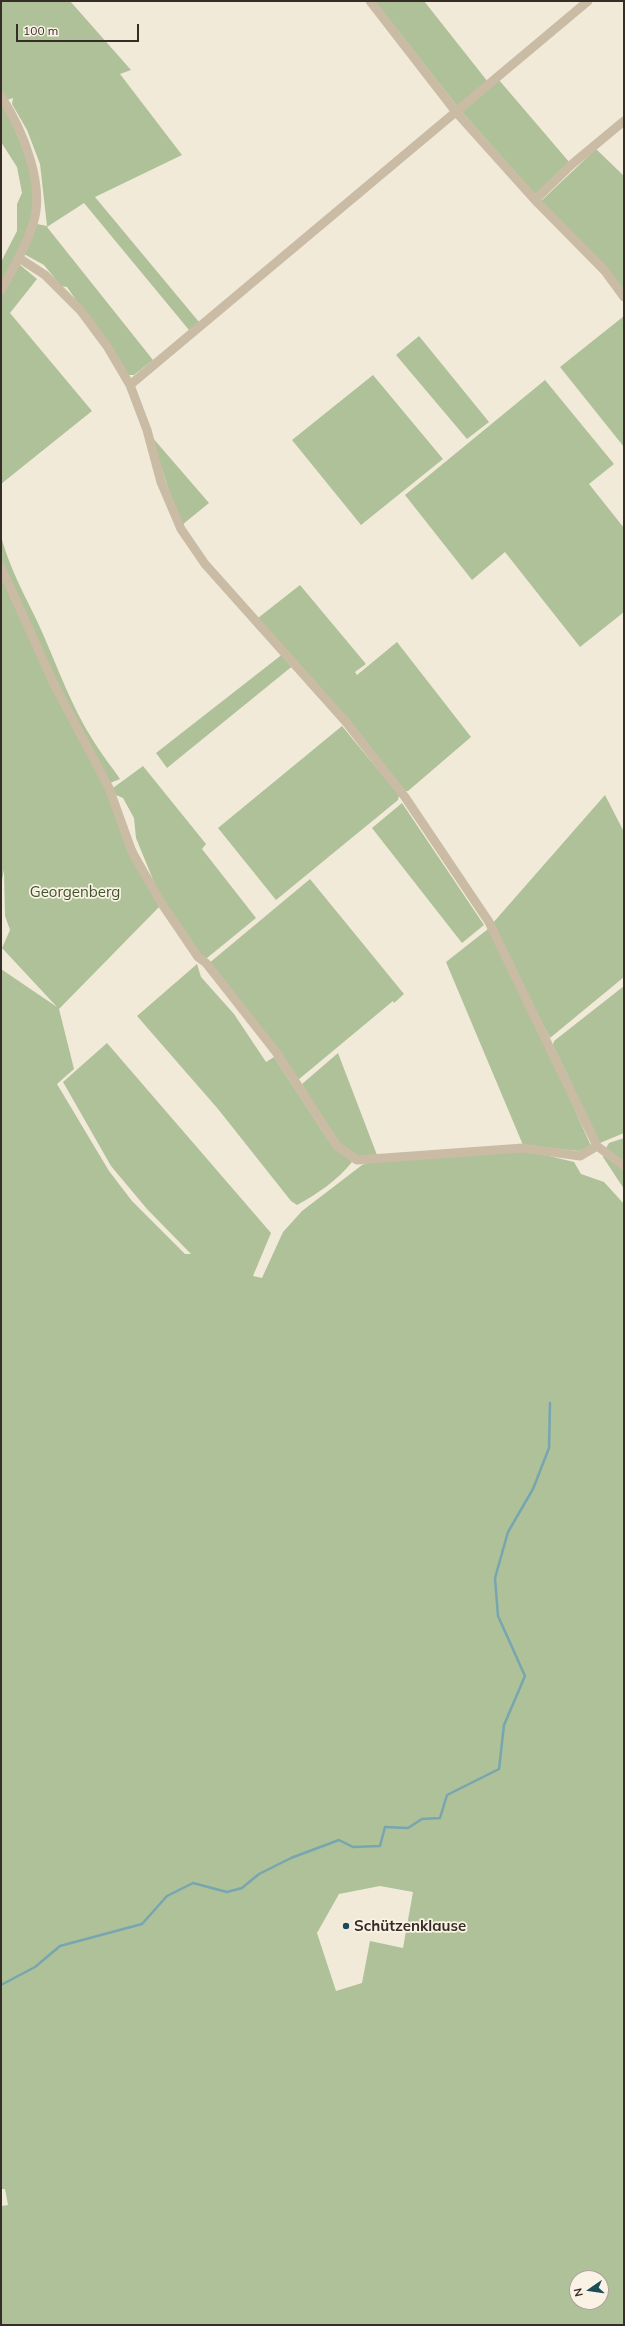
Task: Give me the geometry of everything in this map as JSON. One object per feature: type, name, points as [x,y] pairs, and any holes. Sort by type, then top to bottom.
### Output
[{"type":"street","points":[[370,1],[456,112],[535,200],[605,271],[624,297]]},
{"type":"street","points":[[130,385],[588,1]]},
{"type":"street","points":[[1,96],[26,143],[36,195],[34,223],[19,258],[1,290]]},
{"type":"street","points":[[535,200],[571,165],[624,121]]},
{"type":"street","points":[[19,258],[45,274],[81,311],[107,346],[130,385],[147,430],[161,482],[181,529],[205,564],[346,722],[410,804],[489,922],[597,1146],[624,1166]]},
{"type":"street","points":[[1,567],[53,682],[109,788],[132,852],[162,904],[198,957],[206,964],[276,1052],[337,1146],[357,1160],[523,1148],[580,1156],[597,1146]]},
{"type":"green space","points":[[1,1],[70,1],[131,70],[120,74],[182,155],[95,197],[199,322],[189,330],[84,203],[47,227],[153,360],[134,375],[128,375],[67,287],[61,286],[44,265],[24,254],[37,224],[47,226],[40,164],[27,130],[12,104],[13,98],[4,101],[32,168],[34,223],[1,283],[1,262],[17,231],[17,204],[22,193],[17,167],[1,142]]},
{"type":"green space","points":[[375,1],[424,1],[488,82],[457,106]]},
{"type":"green space","points":[[499,80],[570,163],[535,194],[462,112]]},
{"type":"green space","points":[[596,149],[624,176],[624,291],[541,201]]},
{"type":"green space","points":[[19,264],[37,279],[10,313],[92,411],[1,484],[1,296]]},
{"type":"green space","points":[[624,316],[624,447],[560,367]]},
{"type":"green space","points":[[419,336],[489,422],[467,439],[396,355]]},
{"type":"green space","points":[[373,375],[443,459],[361,525],[292,440]]},
{"type":"green space","points":[[545,380],[614,464],[589,484],[624,528],[624,612],[580,647],[505,552],[472,580],[405,495]]},
{"type":"green space","points":[[152,437],[209,503],[182,525],[166,482]]},
{"type":"green space","points":[[1,536],[22,591],[85,728],[120,779],[110,783],[54,680],[1,560]]},
{"type":"green space","name":"Georgenberg","points":[[1,567],[162,904],[59,1009],[74,1069],[57,1084],[109,1171],[132,1201],[185,1254],[191,1254],[147,1209],[111,1166],[63,1082],[107,1043],[271,1233],[253,1276],[262,1278],[283,1232],[302,1211],[362,1165],[374,1161],[524,1150],[574,1162],[581,1174],[604,1182],[624,1204],[624,2325],[1,2325],[1,2206],[8,2205],[5,2189],[1,2189],[1,969],[57,1007],[2,948],[10,930],[5,916],[4,870],[1,885]],"holes":[[[380,1886],[413,1892],[403,1948],[370,1941],[362,1983],[336,1991],[317,1933],[339,1894]]]},
{"type":"green space","points":[[300,585],[366,664],[355,672],[357,675],[397,642],[471,737],[408,791],[404,791],[258,618]]},
{"type":"green space","points":[[284,653],[295,664],[167,768],[156,753]]},
{"type":"green space","points":[[342,726],[399,795],[398,800],[276,900],[218,828]]},
{"type":"green space","points":[[143,766],[206,844],[202,849],[256,918],[207,958],[200,957],[163,904],[136,838],[134,818],[123,798],[116,795],[113,788]]},
{"type":"green space","points":[[605,795],[624,832],[624,977],[550,1038],[492,924]]},
{"type":"green space","points":[[402,803],[484,925],[462,943],[372,828]]},
{"type":"green space","points":[[310,879],[404,994],[394,1003],[393,1001],[298,1080],[208,964]]},
{"type":"green space","points":[[488,929],[546,1045],[591,1146],[579,1151],[523,1145],[446,962]]},
{"type":"green space","points":[[197,964],[201,977],[234,1014],[266,1062],[274,1057],[328,1140],[352,1162],[327,1186],[297,1205],[291,1201],[218,1109],[137,1016]]},
{"type":"green space","points":[[624,986],[624,1133],[600,1143],[553,1045],[554,1041]]},
{"type":"green space","points":[[338,1053],[377,1155],[359,1157],[338,1143],[302,1084]]},
{"type":"green space","points":[[624,1138],[624,1162],[606,1148],[609,1143]]},
{"type":"green space","points":[[604,1153],[624,1169],[624,1189],[603,1157]]},
{"type":"waterway","points":[[1,1985],[35,1967],[60,1946],[142,1924],[167,1896],[193,1883],[227,1892],[242,1888],[259,1874],[291,1858],[339,1840],[353,1847],[380,1846],[385,1827],[408,1828],[422,1819],[440,1818],[447,1795],[499,1769],[504,1725],[525,1676],[498,1616],[495,1578],[508,1532],[533,1489],[549,1448],[550,1403]]},
{"type":"place","name":"Schützenklause","points":[[346,1926]]}]
